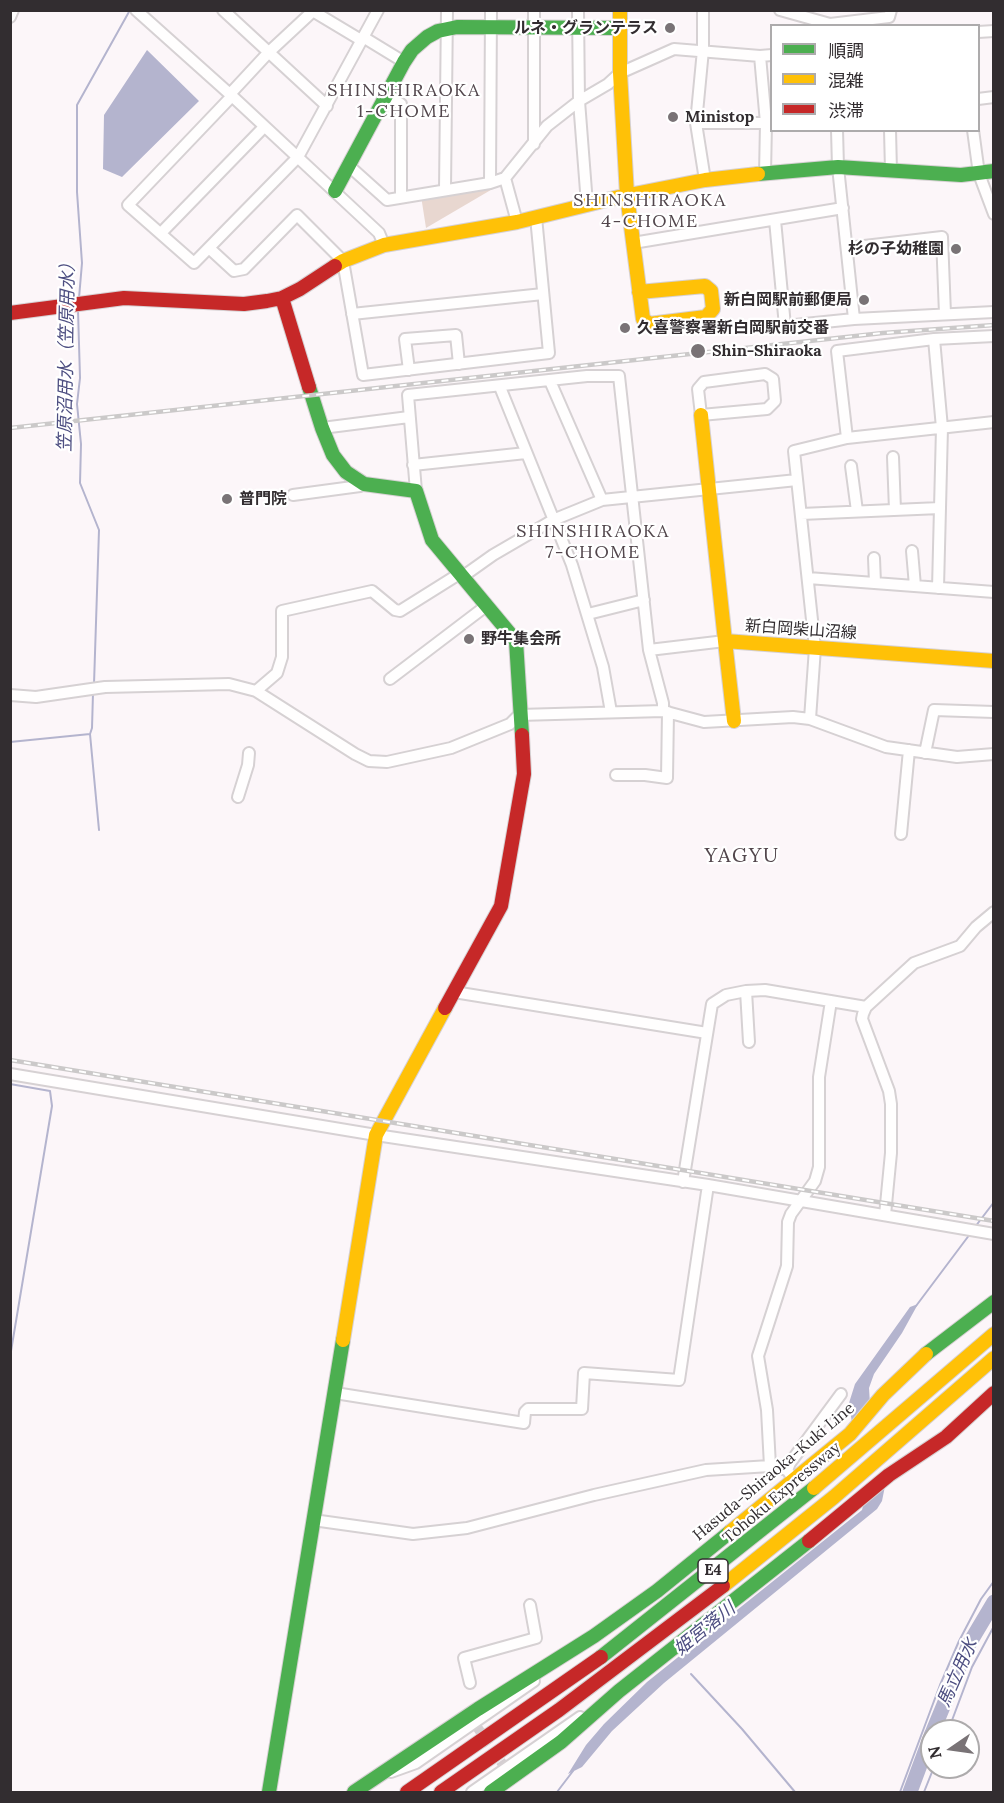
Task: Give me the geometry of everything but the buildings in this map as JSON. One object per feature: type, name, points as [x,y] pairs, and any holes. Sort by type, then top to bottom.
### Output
[{"type":"main road","points":[[620,10],[620,73],[627,195],[639,292],[643,319],[649,324],[706,317],[713,309],[711,291],[705,286],[639,292]]},
{"type":"main road","points":[[335,191],[404,63],[419,43],[438,31],[491,28],[620,27]]},
{"type":"main road","points":[[10,314],[124,298],[244,304],[282,297],[300,289],[343,261],[384,245],[517,222],[627,195],[705,180],[838,167],[961,176],[993,171]]},
{"type":"main road","points":[[269,1792],[376,1135],[501,906],[524,774],[516,641],[432,540],[416,491],[364,484],[338,463],[329,448],[322,428],[282,297]]},
{"type":"main road","name":"新白岡柴山沼線","points":[[701,415],[725,641],[993,661]]},
{"type":"main road","points":[[725,641],[734,721]]},
{"type":"main road","name":"Hasuda-Shiraoka-Kuki Line","points":[[354,1792],[478,1709],[594,1636],[657,1590],[791,1475],[850,1434],[883,1395],[934,1347],[993,1302]]},
{"type":"main road","name":"Tohoku Expressway","points":[[408,1791],[601,1657],[713,1570],[796,1504],[993,1334]]},
{"type":"main road","name":"E4","points":[[441,1792],[559,1710],[757,1560],[834,1497],[993,1358]]},
{"type":"main road","points":[[491,1792],[561,1742],[648,1668],[788,1559],[889,1475],[946,1437],[993,1394]]},
{"type":"street","points":[[10,17],[13,10]]},
{"type":"street","points":[[136,10],[335,191],[379,233],[384,245]]},
{"type":"street","points":[[378,10],[362,38],[327,106],[298,157],[194,263],[128,205],[269,52],[311,11],[362,38],[404,63]]},
{"type":"street","points":[[445,189],[447,10]]},
{"type":"street","points":[[490,183],[491,10]]},
{"type":"street","points":[[534,10],[534,144]]},
{"type":"street","points":[[578,10],[579,101],[587,204]]},
{"type":"street","points":[[703,10],[703,50],[696,123],[705,180]]},
{"type":"street","points":[[780,10],[830,24],[889,17],[891,10]]},
{"type":"street","points":[[227,12],[327,106]]},
{"type":"street","points":[[348,165],[387,200],[490,183],[505,178],[547,126],[579,101],[608,84],[620,73],[674,49],[766,56],[765,174]]},
{"type":"street","points":[[386,95],[401,104],[401,197]]},
{"type":"street","points":[[696,123],[766,123]]},
{"type":"street","points":[[161,233],[264,127]]},
{"type":"street","points":[[837,132],[838,167],[854,319]]},
{"type":"street","points":[[890,132],[891,171]]},
{"type":"street","points":[[973,132],[979,174],[993,214]]},
{"type":"street","points":[[505,178],[517,222]]},
{"type":"street","points":[[633,243],[843,208]]},
{"type":"street","points":[[209,248],[234,271],[244,269],[297,215],[343,261],[363,375],[549,353],[536,217]]},
{"type":"street","points":[[775,220],[785,326],[854,319],[993,312]]},
{"type":"street","points":[[847,248],[942,237],[945,314]]},
{"type":"street","points":[[352,314],[543,294]]},
{"type":"street","points":[[409,370],[405,339],[456,335],[459,364]]},
{"type":"street","points":[[847,438],[837,351],[934,339],[993,336]]},
{"type":"street","points":[[934,339],[942,428],[938,588]]},
{"type":"street","points":[[765,374],[772,379],[775,401],[767,409],[701,415],[698,389],[704,382],[765,374]]},
{"type":"street","points":[[416,491],[408,395],[587,376],[619,376],[634,496],[649,650],[665,712],[667,778],[616,775]]},
{"type":"street","points":[[550,381],[602,500]]},
{"type":"street","points":[[500,387],[572,564],[603,667],[611,712]]},
{"type":"street","points":[[322,428],[410,417]]},
{"type":"street","points":[[810,719],[815,648],[794,451],[847,438],[993,422]]},
{"type":"street","points":[[413,465],[526,453]]},
{"type":"street","points":[[893,457],[895,510]]},
{"type":"street","points":[[851,466],[857,512]]},
{"type":"street","points":[[256,691],[277,673],[282,657],[282,611],[372,591],[395,610],[400,611],[553,520],[602,500],[709,487],[797,480]]},
{"type":"street","points":[[293,495],[364,484]]},
{"type":"street","points":[[801,514],[940,508]]},
{"type":"street","points":[[912,551],[915,586]]},
{"type":"street","points":[[874,558],[875,583]]},
{"type":"street","points":[[808,578],[993,592]]},
{"type":"street","points":[[588,614],[645,600]]},
{"type":"street","points":[[390,679],[486,606]]},
{"type":"street","points":[[649,650],[725,641]]},
{"type":"street","points":[[10,694],[36,697],[105,687],[229,684],[256,691],[355,754],[369,760],[387,762],[451,748],[510,724],[519,715],[611,712],[665,712],[704,722],[793,717],[810,719],[886,747],[957,757],[993,754]]},
{"type":"street","points":[[925,753],[934,710],[993,712]]},
{"type":"street","points":[[901,834],[909,750]]},
{"type":"street","points":[[238,797],[248,765],[249,753]]},
{"type":"street","points":[[885,1215],[891,1153],[891,1104],[889,1091],[862,1019],[866,1007],[914,963],[960,946],[993,912]]},
{"type":"street","points":[[683,1182],[712,1004],[726,995],[746,991],[772,991],[866,1007]]},
{"type":"street","points":[[746,991],[749,1042]]},
{"type":"street","points":[[454,992],[707,1033]]},
{"type":"street","points":[[770,1466],[767,1410],[758,1356],[787,1266],[788,1222],[798,1202],[815,1180],[819,1167],[819,1077],[831,1001]]},
{"type":"street","points":[[10,1074],[376,1135],[708,1185],[993,1234]]},
{"type":"street","points":[[335,1393],[524,1423],[525,1412],[528,1409],[582,1409],[584,1373],[679,1380],[708,1185]]},
{"type":"street","points":[[313,1520],[413,1534],[467,1528],[594,1495],[697,1472],[770,1466],[791,1475],[790,1463],[841,1394]]},
{"type":"street","points":[[470,1683],[464,1658],[536,1638],[530,1605]]},
{"type":"street","points":[[472,1792],[582,1716],[598,1711]]},
{"type":"shaded area","points":[[501,184],[426,228],[421,196]]},
{"type":"water","points":[[147,50],[199,101],[122,177],[103,169],[104,115]]},
{"type":"water","points":[[918,1304],[902,1333],[874,1374],[869,1388],[870,1404],[852,1423],[849,1403],[855,1384],[910,1307]]},
{"type":"water","points":[[885,1486],[882,1501],[877,1509],[664,1683],[612,1731],[582,1767],[568,1774],[586,1745],[604,1724],[647,1682],[862,1510],[864,1502]]},
{"type":"waterway","name":"笠原沼用水（笠原用水）","points":[[79,298],[82,263],[77,192],[77,105],[130,10]]},
{"type":"waterway","name":"笠原沼用水（笠原用水）","points":[[78,310],[80,378],[77,404],[81,444],[80,483],[99,530],[94,684]]},
{"type":"waterway","points":[[93,693],[90,734],[99,830]]},
{"type":"waterway","name":"笠原沼用水（笠原用水）","points":[[10,742],[90,734]]},
{"type":"waterway","name":"笠原沼用水（笠原用水）","points":[[10,1084],[50,1091],[52,1106],[10,1357]]},
{"type":"waterway","name":"姫宮落川","points":[[975,1227],[994,1202]]},
{"type":"waterway","name":"姫宮落川","points":[[916,1306],[970,1234]]},
{"type":"waterway","points":[[900,1792],[959,1641],[981,1599],[994,1581]]},
{"type":"waterway","points":[[938,1719],[969,1644],[994,1602]]},
{"type":"waterway","name":"馬立用水","points":[[952,1719],[972,1667],[994,1626]]},
{"type":"waterway","points":[[691,1674],[742,1729],[795,1792]]},
{"type":"waterway","points":[[910,1792],[920,1765]]},
{"type":"waterway","name":"姫宮落川","points":[[557,1792],[573,1771]]},
{"type":"waterway","name":"馬立用水","points":[[924,1792],[929,1779]]},
{"type":"tunnel","points":[[475,1724],[506,1769]]},
{"type":"railway","points":[[10,428],[883,333],[994,325]]},
{"type":"railway","points":[[10,1060],[994,1221]]},
{"type":"traffic: fast","points":[[335,191],[404,62],[412,50],[427,37],[438,31],[457,27],[619,28]]},
{"type":"traffic: fast","points":[[758,174],[838,167],[961,175],[994,171]]},
{"type":"traffic: fast","points":[[309,387],[333,455],[346,472],[364,484],[416,491],[432,540],[516,641],[522,735]]},
{"type":"traffic: fast","points":[[926,1354],[994,1302]]},
{"type":"traffic: fast","points":[[269,1792],[343,1340]]},
{"type":"traffic: fast","points":[[601,1657],[814,1488]]},
{"type":"traffic: fast","points":[[354,1792],[478,1709],[594,1636],[657,1591],[730,1532]]},
{"type":"traffic: fast","points":[[491,1792],[561,1742],[619,1691],[809,1541]]},
{"type":"traffic: slow","points":[[620,10],[620,73],[627,195],[643,319],[649,324],[706,317],[713,309],[711,291],[705,286],[639,292]]},
{"type":"traffic: slow","points":[[335,266],[384,245],[517,222],[619,197],[705,180],[758,174]]},
{"type":"traffic: slow","points":[[701,415],[725,641],[994,661]]},
{"type":"traffic: slow","points":[[725,641],[734,721]]},
{"type":"traffic: slow","points":[[343,1340],[376,1135],[445,1008]]},
{"type":"traffic: slow","points":[[814,1488],[994,1334]]},
{"type":"traffic: slow","points":[[730,1532],[850,1434],[883,1395],[926,1354]]},
{"type":"traffic: slow","points":[[723,1586],[834,1497],[994,1358]]},
{"type":"traffic: jam","points":[[10,313],[124,298],[244,304],[267,301],[282,298],[300,289],[335,266]]},
{"type":"traffic: jam","points":[[282,298],[309,387]]},
{"type":"traffic: jam","points":[[445,1008],[501,906],[524,774],[522,735]]},
{"type":"traffic: jam","points":[[809,1541],[889,1475],[946,1437],[994,1393]]},
{"type":"traffic: jam","points":[[441,1792],[559,1710],[723,1586]]},
{"type":"traffic: jam","points":[[407,1792],[601,1657]]},
{"type":"place","name":"ルネ・グランテラス","points":[[670,28]]},
{"type":"place","name":"Ministop","points":[[673,117]]},
{"type":"place","name":"杉の子幼稚園","points":[[956,249]]},
{"type":"place","name":"新白岡駅前郵便局","points":[[864,300]]},
{"type":"place","name":"久喜警察署新白岡駅前交番","points":[[625,328]]},
{"type":"place","name":"Shin-Shiraoka","points":[[698,351]]},
{"type":"place","name":"普門院","points":[[227,499]]},
{"type":"place","name":"野牛集会所","points":[[469,639]]},
{"type":"district","name":"SHINSHIRAOKA 1-CHOME","points":[[404,101]]},
{"type":"district","name":"SHINSHIRAOKA 4-CHOME","points":[[650,211]]},
{"type":"district","name":"SHINSHIRAOKA 7-CHOME","points":[[593,542]]},
{"type":"district","name":"YAGYU","points":[[742,856]]}]
